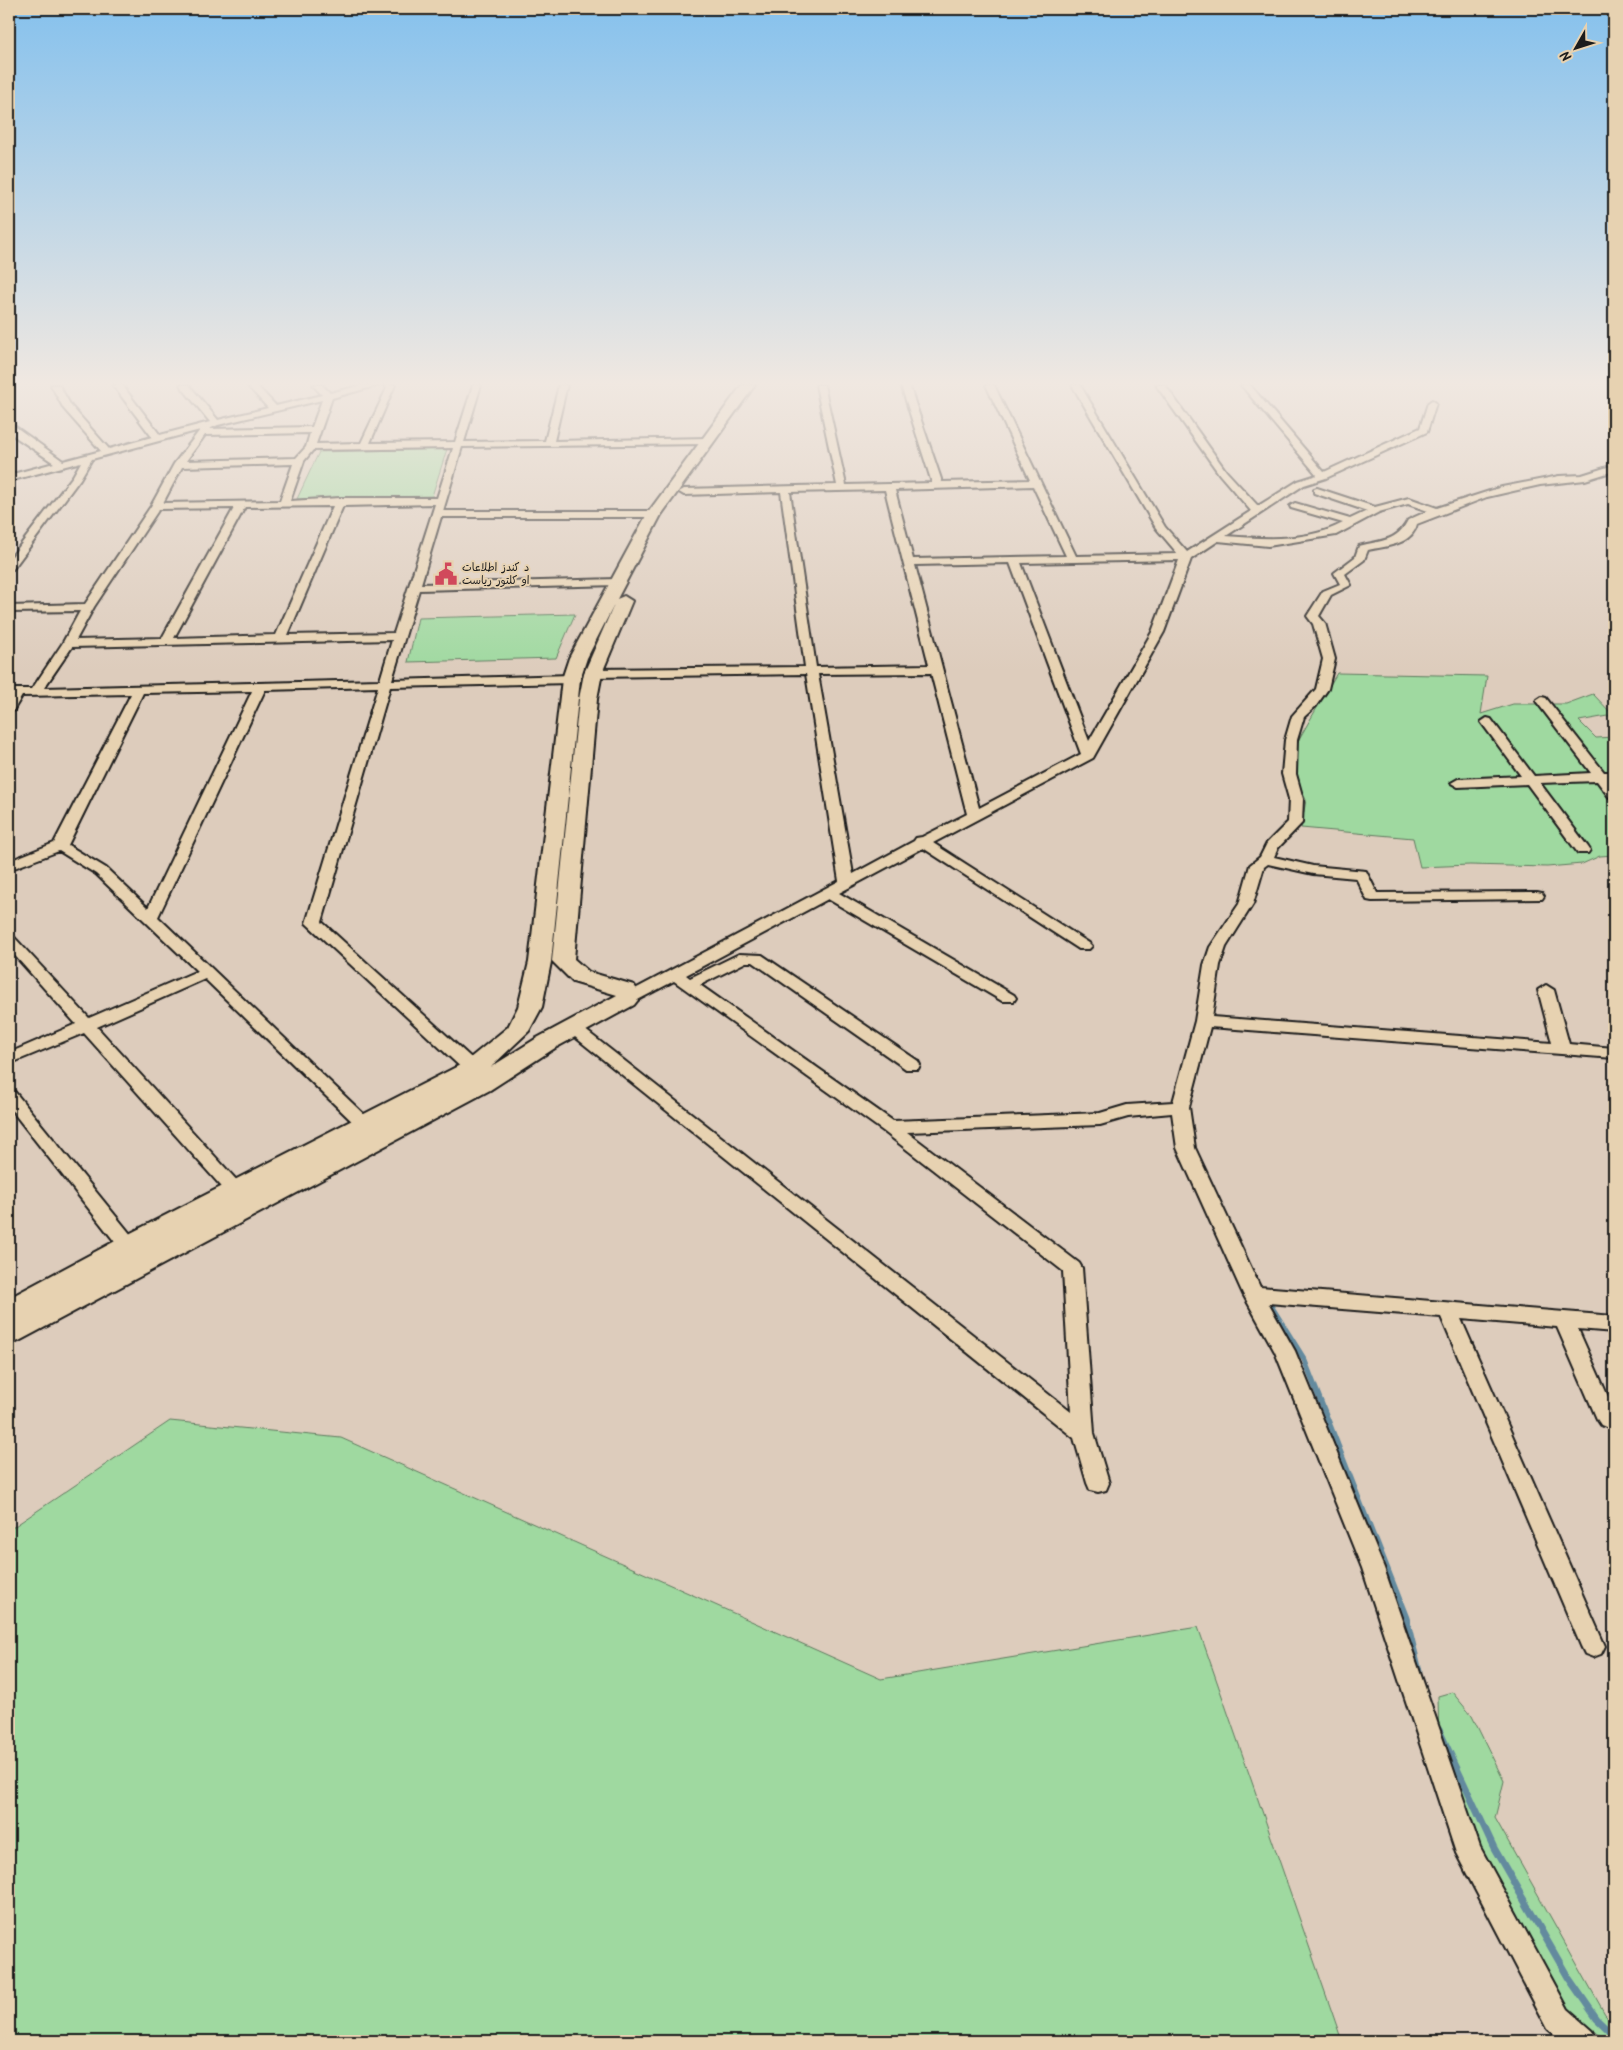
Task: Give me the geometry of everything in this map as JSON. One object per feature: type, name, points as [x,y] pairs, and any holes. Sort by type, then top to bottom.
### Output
[{"type":"main road","points":[[9,1311],[235,1190],[473,1069],[517,1031],[530,1007],[540,962],[571,678],[578,658],[654,514],[679,481]]},
{"type":"main road","points":[[563,961],[588,700],[593,674],[624,602],[669,514],[692,481]]},
{"type":"main road","points":[[9,1333],[482,1084],[573,1029],[626,1000],[629,996],[626,990],[581,977],[563,961],[540,962]]},
{"type":"street","points":[[9,567],[74,481]]},
{"type":"street","points":[[36,692],[68,644],[88,607],[156,506],[170,481]]},
{"type":"street","points":[[285,502],[292,481]]},
{"type":"street","points":[[448,481],[416,587],[399,636],[314,924],[473,1069]]},
{"type":"street","points":[[841,481],[842,487]]},
{"type":"street","points":[[936,481],[938,486]]},
{"type":"street","points":[[1133,481],[1161,528],[1186,557]]},
{"type":"street","points":[[1230,481],[1256,510]]},
{"type":"street","points":[[909,562],[1186,557],[1256,510],[1301,483],[1308,481]]},
{"type":"street","points":[[1551,481],[1467,499],[1412,522],[1410,530],[1398,540],[1363,548],[1360,558],[1339,573],[1344,578],[1346,585],[1327,593],[1313,616],[1318,623],[1329,659],[1322,689],[1312,703],[1298,716],[1290,740],[1289,774],[1296,799],[1296,823],[1272,846],[1266,859],[1258,865],[1246,904],[1218,947],[1212,965],[1204,1021],[1180,1107],[1186,1148],[1253,1294],[1285,1351],[1372,1568],[1468,1853],[1558,2019],[1583,2041]]},
{"type":"street","points":[[684,492],[1035,483],[1072,558]]},
{"type":"street","points":[[889,486],[974,816]]},
{"type":"street","points":[[785,489],[811,670],[847,883]]},
{"type":"street","points":[[1317,491],[1375,510]]},
{"type":"street","points":[[156,506],[285,502],[441,501]]},
{"type":"street","points":[[1216,538],[1268,543],[1332,533],[1375,510],[1408,501],[1436,511]]},
{"type":"street","points":[[280,640],[340,502]]},
{"type":"street","points":[[166,642],[242,503]]},
{"type":"street","points":[[1295,506],[1353,523]]},
{"type":"street","points":[[437,514],[654,514]]},
{"type":"street","points":[[683,979],[828,893],[1088,755],[1158,632],[1186,557]]},
{"type":"street","points":[[1014,560],[1088,755]]},
{"type":"street","points":[[416,587],[617,582]]},
{"type":"street","points":[[9,609],[88,607]]},
{"type":"street","points":[[68,644],[399,636]]},
{"type":"street","points":[[593,674],[935,668]]},
{"type":"street","points":[[9,708],[14,692],[138,691],[571,678]]},
{"type":"street","points":[[150,919],[260,687]]},
{"type":"street","points":[[9,866],[60,846],[138,691]]},
{"type":"street","points":[[1542,701],[1608,776],[1614,794]]},
{"type":"street","points":[[1487,722],[1583,850]]},
{"type":"street","points":[[1458,783],[1608,776]]},
{"type":"street","points":[[921,842],[1084,946]]},
{"type":"street","points":[[60,846],[101,871],[366,1125]]},
{"type":"street","points":[[1266,859],[1314,870],[1361,874],[1372,897],[1537,896]]},
{"type":"street","points":[[828,893],[1008,998]]},
{"type":"street","points":[[9,940],[235,1190]]},
{"type":"street","points":[[626,1000],[744,957],[757,958],[912,1065]]},
{"type":"street","points":[[9,1059],[206,973]]},
{"type":"street","points":[[683,979],[889,1127],[1072,1268],[1083,1433],[1098,1483]]},
{"type":"street","points":[[1546,990],[1562,1048]]},
{"type":"street","points":[[1204,1021],[1614,1053]]},
{"type":"street","points":[[573,1029],[1083,1433]]},
{"type":"street","points":[[9,1096],[129,1246]]},
{"type":"street","points":[[889,1127],[1100,1118],[1127,1111],[1180,1107]]},
{"type":"street","points":[[1253,1294],[1614,1324]]},
{"type":"street","points":[[1448,1311],[1593,1646]]},
{"type":"street","points":[[1564,1320],[1608,1419]]},
{"type":"green space","points":[[306,481],[437,481],[432,496],[297,499]]},
{"type":"green space","points":[[575,614],[556,658],[408,662],[418,618]]},
{"type":"green space","points":[[1337,673],[1487,676],[1481,714],[1513,704],[1566,704],[1593,694],[1613,715],[1579,721],[1596,738],[1614,737],[1614,855],[1600,856],[1582,864],[1547,867],[1470,865],[1420,867],[1413,838],[1301,828],[1306,800],[1293,773],[1295,751],[1299,739]]},
{"type":"green space","points":[[170,1421],[341,1438],[881,1679],[1198,1627],[1342,2041],[9,2041],[9,1530]]},
{"type":"green space","points":[[1452,1692],[1472,1716],[1504,1781],[1495,1818],[1605,2014],[1614,2024],[1614,2041],[1607,2041],[1560,2003],[1466,1824],[1439,1747],[1438,1696]]},
{"type":"waterway","points":[[1266,1298],[1304,1359],[1375,1540]]},
{"type":"waterway","points":[[1375,1539],[1406,1618],[1419,1671]]},
{"type":"waterway","points":[[1439,1730],[1494,1848],[1568,1977],[1597,2019],[1614,2035]]},
{"type":"place","name":"د کندز اطلاعات او کلتور ریاست","points":[[446,574]]}]
